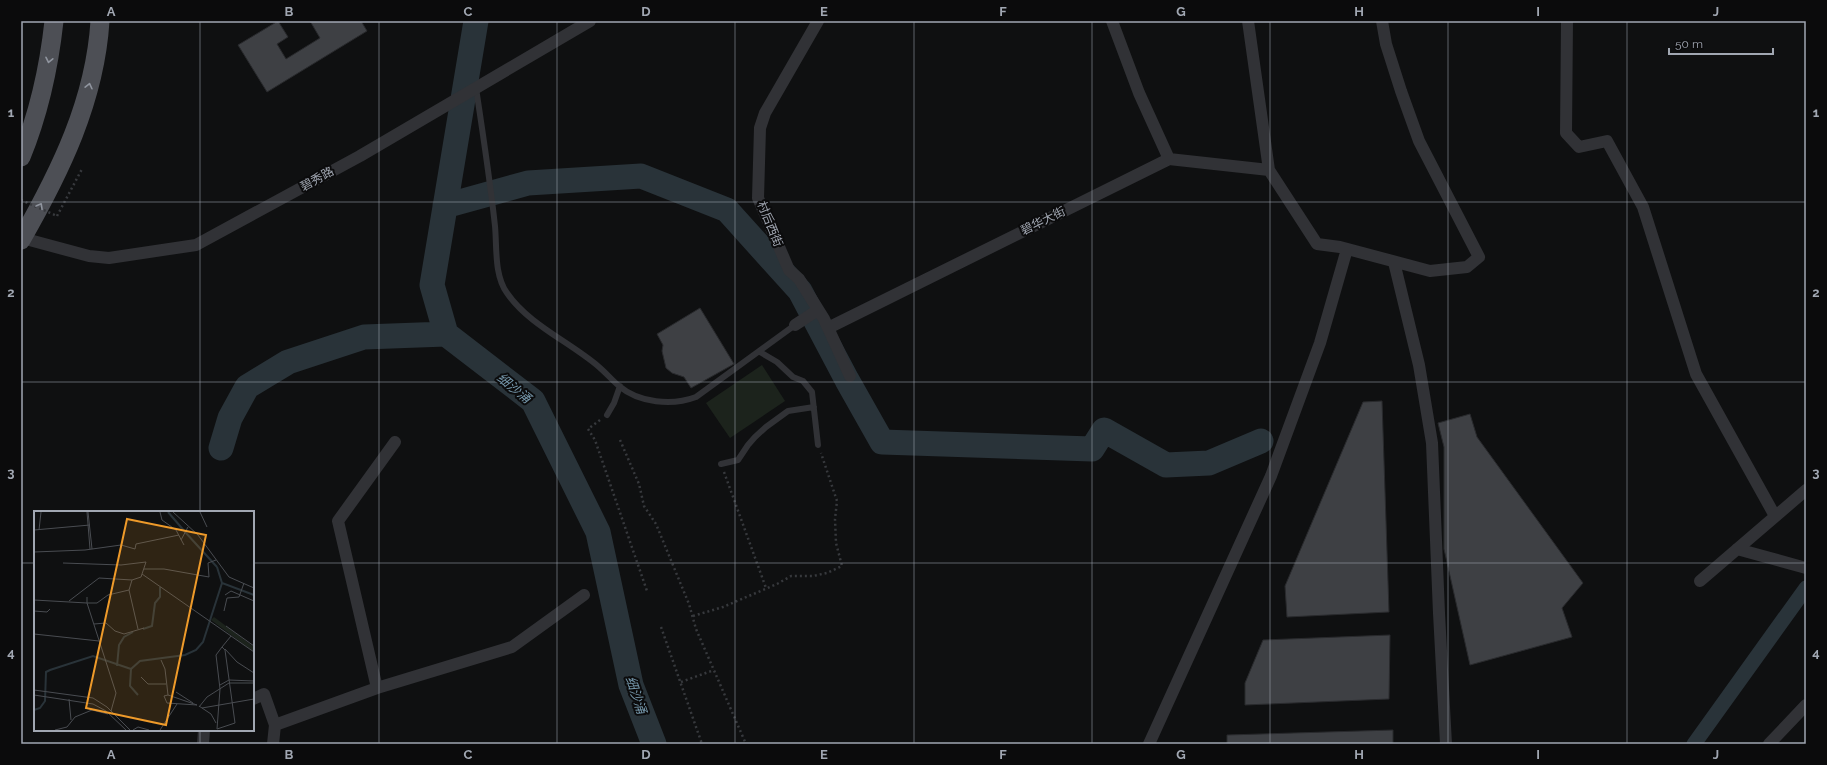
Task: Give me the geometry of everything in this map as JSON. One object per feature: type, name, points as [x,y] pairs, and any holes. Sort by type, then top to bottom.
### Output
[{"type":"main road","points":[[21,157],[42,94],[50,53],[54,21]]},
{"type":"main road","points":[[22,239],[49,190],[78,127],[89,90],[99,44],[100,21]]},
{"type":"street","name":"碧秀路","points":[[22,239],[89,256],[109,258],[196,245],[360,156],[590,21]]},
{"type":"street","name":"村后西街","points":[[818,21],[764,113],[760,128],[758,198],[789,270],[799,279],[818,310],[850,376]]},
{"type":"street","points":[[1112,21],[1139,93],[1169,159],[1269,170]]},
{"type":"street","points":[[1248,21],[1269,170],[1317,244],[1347,249],[1430,272],[1467,267],[1480,257],[1419,141],[1386,44],[1382,21]]},
{"type":"street","points":[[1567,21],[1566,133],[1579,147],[1607,141],[1643,207],[1696,374],[1775,516]]},
{"type":"street","name":"碧华大街","points":[[828,328],[1169,159]]},
{"type":"street","points":[[1149,744],[1271,476],[1320,343],[1347,249]]},
{"type":"street","points":[[1394,262],[1419,365],[1432,443],[1446,744]]},
{"type":"street","points":[[795,325],[818,310]]},
{"type":"street","points":[[377,688],[338,521],[395,442]]},
{"type":"street","points":[[1700,581],[1806,490]]},
{"type":"street","points":[[1737,549],[1806,568]]},
{"type":"street","points":[[275,726],[377,688],[512,647],[584,595]]},
{"type":"street","points":[[254,699],[264,694],[275,726],[273,744]]},
{"type":"street","points":[[1769,744],[1806,705]]},
{"type":"street","points":[[204,731],[204,744]]},
{"type":"lane","points":[[476,88],[495,226],[499,275],[506,292],[535,321],[599,366],[620,386],[635,396],[652,401],[683,402],[696,397],[760,352],[795,325]]},
{"type":"lane","points":[[760,352],[777,362],[793,377],[803,381],[812,392],[818,444]]},
{"type":"lane","points":[[607,415],[614,404],[620,386]]},
{"type":"lane","points":[[721,464],[738,460],[755,437],[788,411],[814,407]]},
{"type":"path","points":[[21,200],[57,216],[82,170]]},
{"type":"path","points":[[596,424],[588,429],[595,440],[647,591]]},
{"type":"path","points":[[620,440],[638,484],[644,506],[656,524],[689,604],[696,629],[746,744]]},
{"type":"path","points":[[693,616],[723,607],[790,576],[827,574],[842,566],[836,543],[835,519],[837,501],[818,444]]},
{"type":"path","points":[[721,464],[766,588]]},
{"type":"path","points":[[661,627],[682,682],[702,744]]},
{"type":"path","points":[[682,682],[714,670]]},
{"type":"shaded area","points":[[762,365],[785,401],[730,438],[706,403]]},
{"type":"building","points":[[278,21],[288,37],[277,44],[286,59],[320,38],[310,21],[361,21],[367,31],[267,92],[238,45]]},
{"type":"building","points":[[700,308],[734,364],[691,388],[684,377],[672,373],[666,368],[662,351],[663,345],[657,334]]},
{"type":"building","points":[[1382,401],[1389,612],[1287,617],[1285,586],[1363,402]]},
{"type":"building","points":[[1470,414],[1477,437],[1583,583],[1562,608],[1572,637],[1470,665],[1444,549],[1444,447],[1438,423]]},
{"type":"building","points":[[1390,635],[1389,699],[1245,705],[1245,683],[1263,640]]},
{"type":"building","points":[[1393,730],[1393,744],[1227,744],[1227,735]]},
{"type":"waterway","points":[[446,334],[432,285],[476,21]]},
{"type":"waterway","points":[[445,206],[528,183],[641,176],[727,210],[800,291],[882,442],[1092,449],[1104,430],[1166,465],[1209,463],[1261,441]]},
{"type":"waterway","name":"细沙涌","points":[[221,448],[230,418],[247,387],[288,362],[364,337],[446,334],[533,401],[598,532],[631,685],[654,744]]},
{"type":"waterway","points":[[1694,744],[1806,588]]}]
